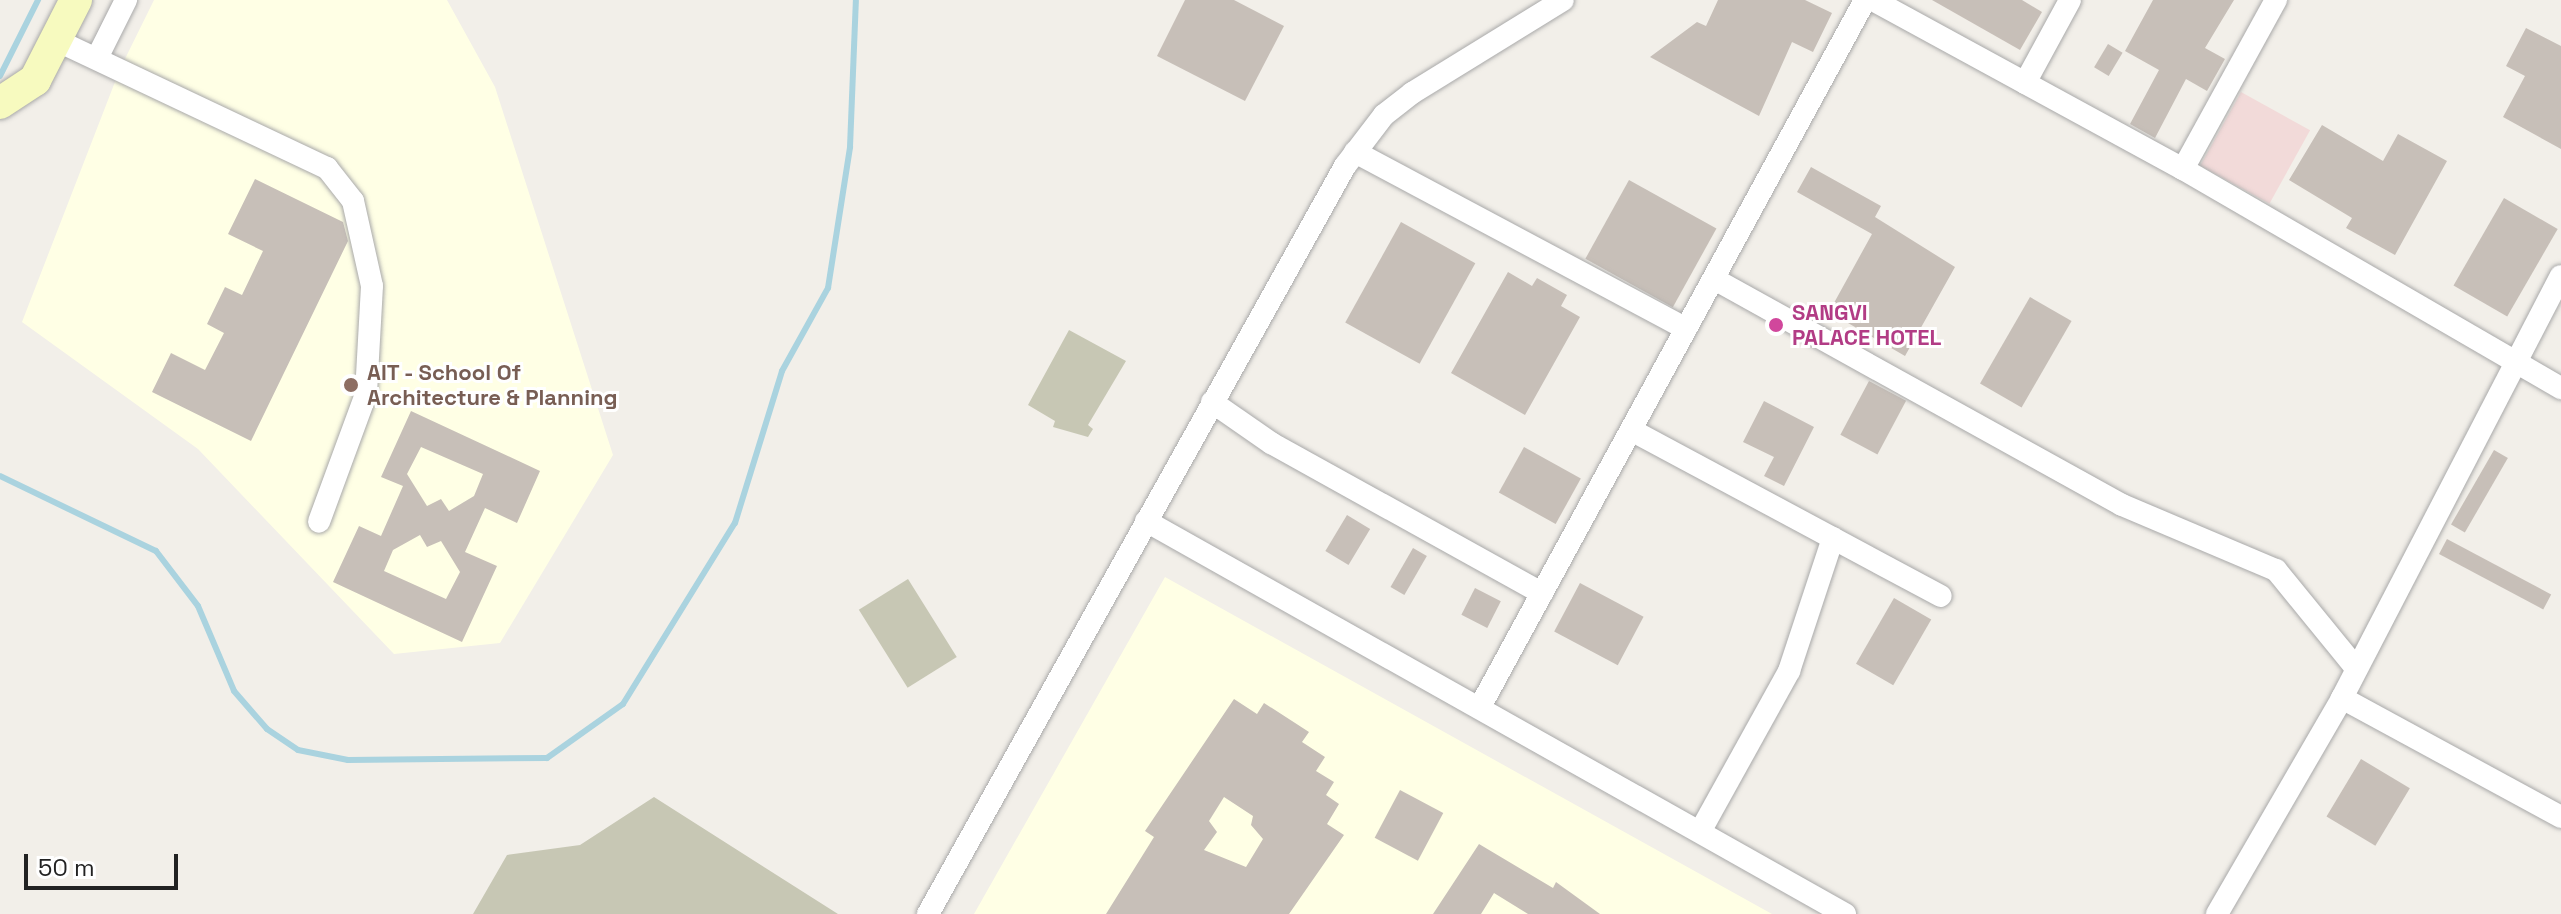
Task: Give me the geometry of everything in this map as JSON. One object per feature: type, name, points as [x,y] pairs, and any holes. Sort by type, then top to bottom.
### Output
[{"type":"street","points":[[4,102],[35,80],[76,0]]},
{"type":"street","points":[[97,58],[126,0]]},
{"type":"street","points":[[928,914],[1212,402],[1355,152],[1384,115],[1412,93],[1563,0]]},
{"type":"street","points":[[1481,705],[1686,329],[1716,280],[1865,0]]},
{"type":"street","points":[[1873,0],[2183,169],[2561,388]]},
{"type":"street","points":[[2025,83],[2070,0]]},
{"type":"street","points":[[2183,169],[2276,0]]},
{"type":"street","points":[[56,40],[327,168],[353,201],[372,286],[366,394],[319,522]]},
{"type":"street","points":[[1355,152],[1686,329]]},
{"type":"street","points":[[2217,914],[2342,698],[2513,361],[2561,276]]},
{"type":"street","points":[[1716,280],[2122,505],[2276,570],[2356,668]]},
{"type":"street","points":[[1212,402],[1271,443],[1542,593]]},
{"type":"street","points":[[1633,431],[1941,596]]},
{"type":"street","points":[[1146,521],[1481,705],[1845,914]]},
{"type":"street","points":[[1701,830],[1789,671],[1833,538]]},
{"type":"street","points":[[2342,698],[2561,817]]},
{"type":"shaded area","name":"AIT - School Of Architecture & Planning","points":[[154,0],[447,0],[495,87],[613,455],[500,643],[394,654],[198,449],[22,322],[120,69]]},
{"type":"shaded area","points":[[2241,92],[2310,130],[2269,204],[2200,165]]},
{"type":"shaded area","points":[[1069,330],[1126,361],[1088,425],[1093,429],[1088,437],[1053,427],[1055,421],[1028,405]]},
{"type":"shaded area","points":[[1165,577],[1772,914],[974,914]]},
{"type":"shaded area","points":[[908,579],[957,657],[908,688],[859,610]]},
{"type":"shaded area","points":[[654,797],[838,914],[473,914],[507,855],[580,845]]},
{"type":"building","points":[[1185,0],[1234,0],[1284,26],[1245,101],[1157,56]]},
{"type":"building","points":[[1718,0],[1805,0],[1832,13],[1813,52],[1792,42],[1759,116],[1650,57],[1697,22],[1706,26]]},
{"type":"building","points":[[1932,0],[2022,0],[2042,12],[2020,50]]},
{"type":"building","points":[[2153,0],[2234,0],[2205,48],[2225,59],[2207,91],[2186,79],[2155,138],[2130,124],[2159,70],[2125,51]]},
{"type":"building","points":[[2526,28],[2561,46],[2561,149],[2503,117],[2525,76],[2506,66]]},
{"type":"building","points":[[2108,44],[2123,53],[2109,76],[2094,67]]},
{"type":"building","points":[[2322,125],[2383,161],[2398,134],[2447,161],[2395,255],[2346,228],[2352,218],[2289,180]]},
{"type":"building","points":[[1811,167],[1881,206],[1875,217],[1955,267],[1905,356],[1829,312],[1872,234],[1797,192]]},
{"type":"building","points":[[255,179],[343,222],[348,241],[251,441],[152,392],[171,353],[205,370],[224,333],[207,324],[225,287],[242,295],[263,251],[228,234]]},
{"type":"building","points":[[1629,180],[1716,228],[1673,307],[1585,259]]},
{"type":"building","points":[[2504,198],[2558,229],[2507,316],[2454,285]]},
{"type":"building","points":[[1401,222],[1475,263],[1420,364],[1345,323]]},
{"type":"building","points":[[1508,272],[1532,286],[1537,278],[1567,295],[1561,306],[1580,317],[1525,415],[1451,373]]},
{"type":"building","points":[[2030,297],[2072,321],[2022,408],[1980,384]]},
{"type":"building","points":[[1869,381],[1906,401],[1877,455],[1840,435]]},
{"type":"building","points":[[1764,401],[1814,427],[1784,486],[1764,476],[1774,457],[1743,442]]},
{"type":"building","points":[[411,411],[540,471],[517,523],[485,508],[465,552],[497,566],[462,642],[333,582],[359,526],[381,536],[403,486],[381,477]],"holes":[[[421,447],[483,474],[474,496],[449,511],[441,499],[427,506],[407,474]],[[420,535],[427,547],[441,541],[460,572],[446,599],[384,571],[393,550]]]},
{"type":"building","points":[[1524,447],[1581,479],[1556,524],[1499,492]]},
{"type":"building","points":[[2494,450],[2508,458],[2465,532],[2451,524]]},
{"type":"building","points":[[1347,515],[1370,529],[1349,565],[1325,551]]},
{"type":"building","points":[[2447,539],[2551,594],[2543,609],[2439,554]]},
{"type":"building","points":[[1413,548],[1427,556],[1404,595],[1390,587]]},
{"type":"building","points":[[1580,583],[1644,617],[1618,665],[1554,632]]},
{"type":"building","points":[[1475,588],[1501,601],[1487,628],[1461,615]]},
{"type":"building","points":[[1894,598],[1931,619],[1893,685],[1856,664]]},
{"type":"building","points":[[1234,699],[1257,714],[1264,703],[1309,732],[1302,742],[1325,757],[1316,771],[1334,782],[1326,795],[1339,804],[1327,824],[1344,835],[1289,914],[1106,914],[1154,837],[1145,831]],"holes":[[[1224,797],[1253,816],[1251,825],[1263,839],[1246,867],[1204,850],[1217,832],[1209,821]]]},
{"type":"building","points":[[2361,759],[2410,788],[2375,846],[2326,816]]},
{"type":"building","points":[[1400,790],[1443,813],[1418,861],[1375,838]]},
{"type":"building","points":[[1479,844],[1553,888],[1556,882],[1600,914],[1528,914],[1494,893],[1481,914],[1433,914]]},
{"type":"waterway","points":[[0,76],[38,0]]},
{"type":"waterway","points":[[0,476],[156,551],[198,606],[234,691],[267,729],[298,750],[348,760],[547,758],[623,704],[735,523],[782,371],[828,288],[850,147],[856,0]]},
{"type":"place","name":"SANGVI PALACE HOTEL","points":[[1776,325]]},
{"type":"place","name":"AIT - School Of Architecture & Planning","points":[[351,385]]}]
